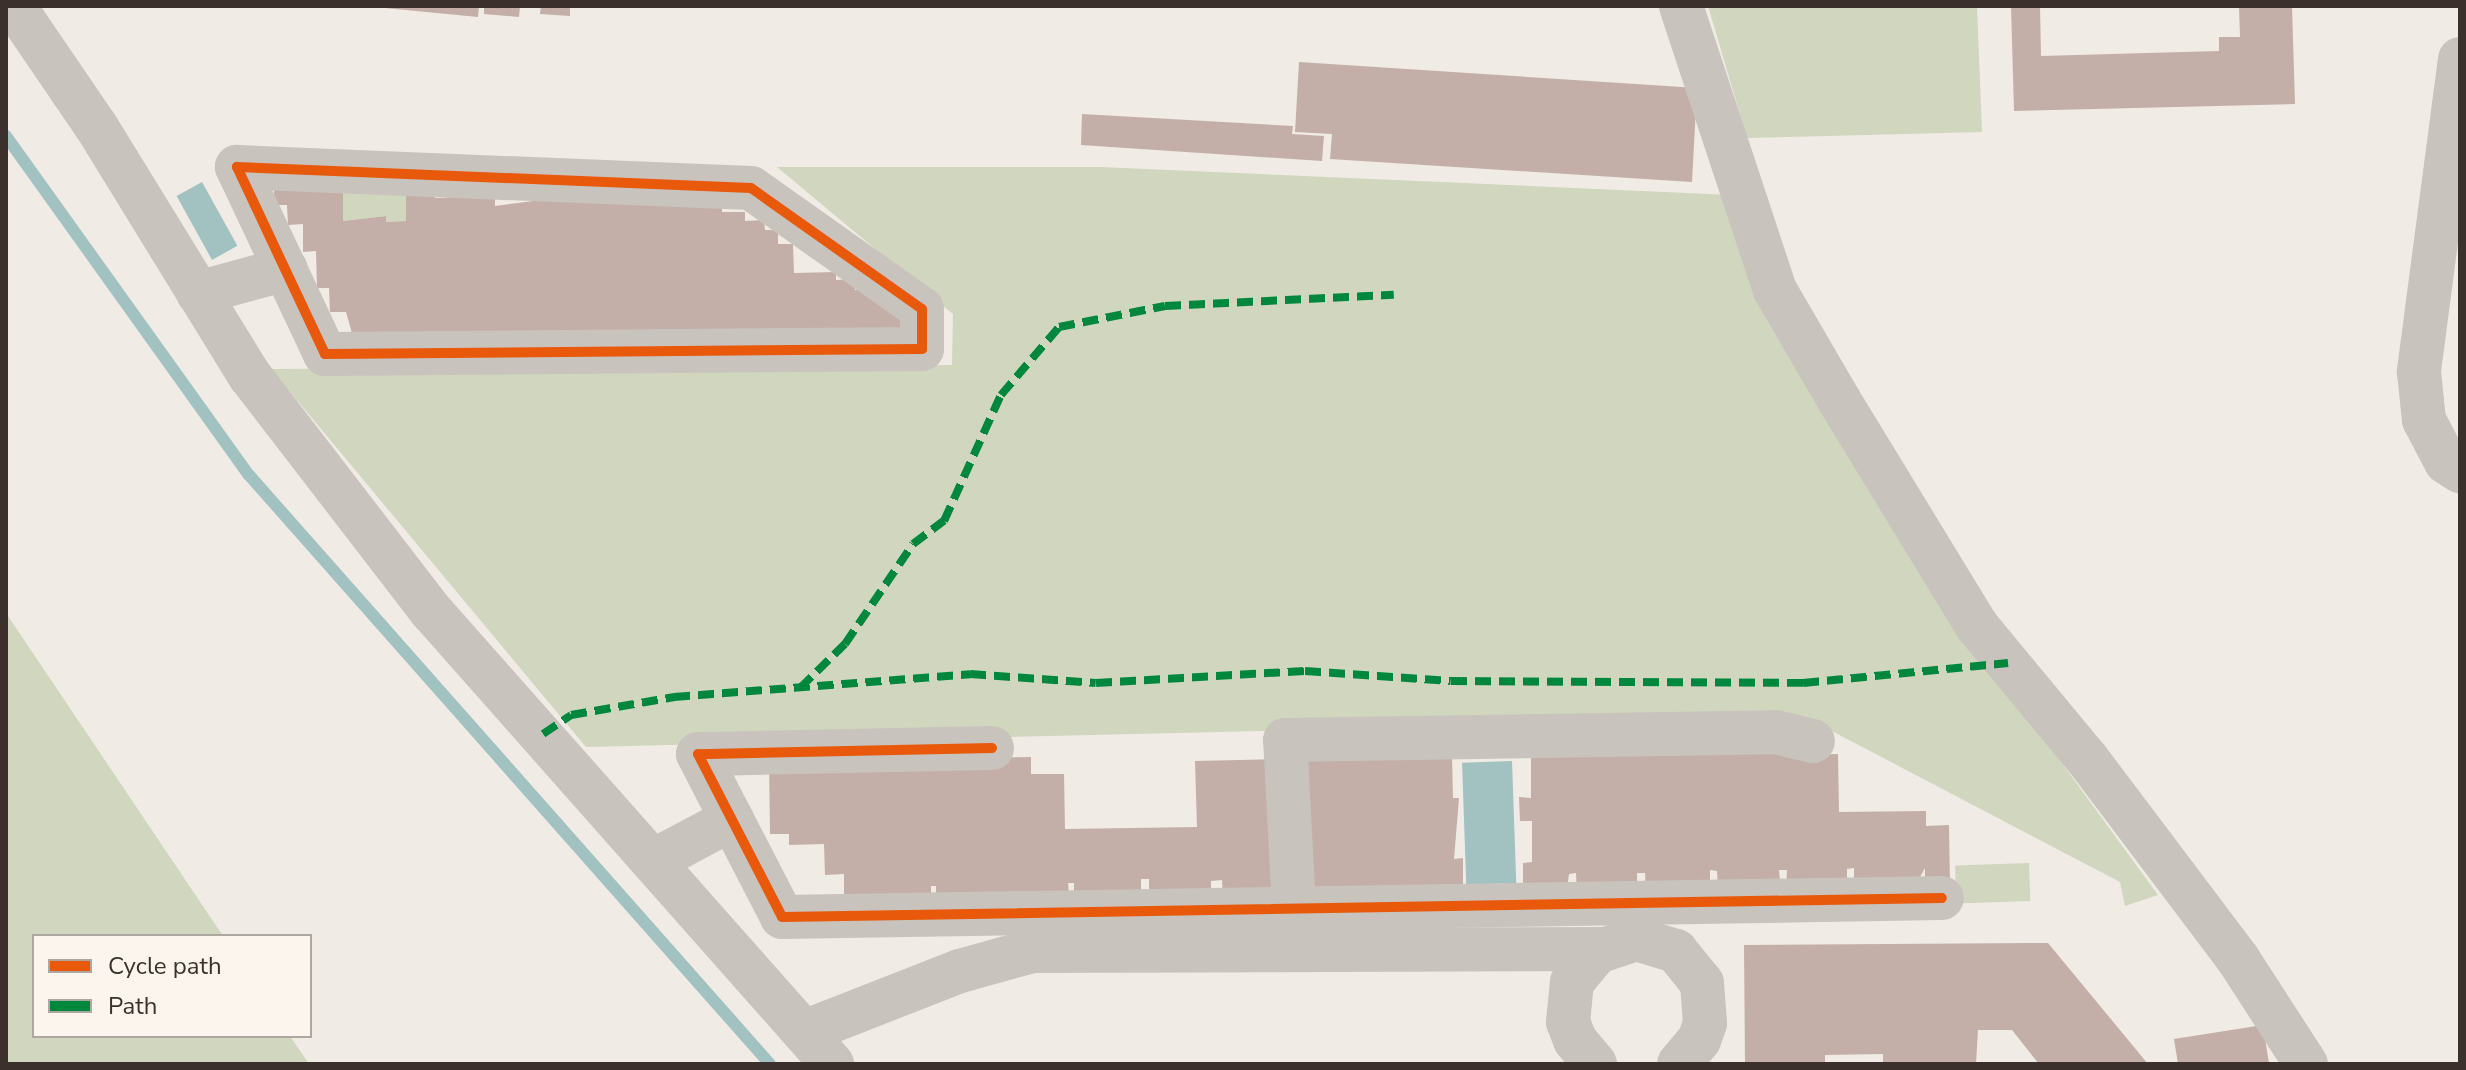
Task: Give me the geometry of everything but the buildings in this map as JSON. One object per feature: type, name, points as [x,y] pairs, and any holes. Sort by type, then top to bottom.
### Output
[{"type":"street","points":[[14,6],[250,376],[432,612],[655,860],[819,1052],[960,971],[1032,951],[1603,949],[1636,939],[1657,942],[1691,965],[1702,983],[1705,1023],[1699,1040],[1679,1064]]},
{"type":"street","points":[[1681,6],[1775,290],[1839,400],[1977,626],[2088,760],[2210,922],[2306,1064]]},
{"type":"street","points":[[2460,59],[2419,372],[2424,420],[2446,462],[2460,471]]},
{"type":"street","points":[[237,167],[751,188],[922,309],[922,349],[325,354],[286,269],[237,167]]},
{"type":"street","points":[[198,293],[286,269]]},
{"type":"street","points":[[1294,909],[1285,740],[1776,732],[1813,741]]},
{"type":"street","points":[[992,748],[698,754],[782,917],[1942,898]]},
{"type":"street","points":[[655,860],[732,819]]},
{"type":"street","points":[[1595,1064],[1575,1040],[1568,1001],[1583,966],[1603,949]]},
{"type":"green space","points":[[1708,6],[1977,6],[1982,132],[1747,138]]},
{"type":"green space","points":[[777,167],[1100,167],[1732,195],[1978,648],[2158,895],[2125,906],[2120,882],[1807,718],[586,747],[271,369],[952,365],[953,314]]},
{"type":"green space","points":[[343,183],[406,189],[406,221],[386,222],[386,216],[343,221]]},
{"type":"green space","points":[[6,613],[222,934],[32,934],[32,1038],[291,1038],[309,1064],[6,1064]]},
{"type":"green space","points":[[2029,863],[2030,901],[1956,904],[1955,866]]},
{"type":"water","points":[[202,182],[237,246],[212,260],[177,196]]},
{"type":"water","points":[[1512,761],[1516,883],[1466,885],[1462,763]]},
{"type":"waterway","points":[[6,136],[249,475],[770,1064]]},
{"type":"marked path","points":[[800,688],[845,644],[913,544],[944,521],[1001,395],[1059,327],[1165,306],[1394,295]]},
{"type":"marked path","points":[[543,734],[571,715],[674,697],[970,674],[1096,683],[1305,671],[1451,681],[1803,683],[2008,663]]},
{"type":"cycle path","points":[[237,167],[751,188],[922,309],[922,349],[325,354],[237,167]]},
{"type":"cycle path","points":[[992,748],[698,754],[782,917],[1942,898]]}]
